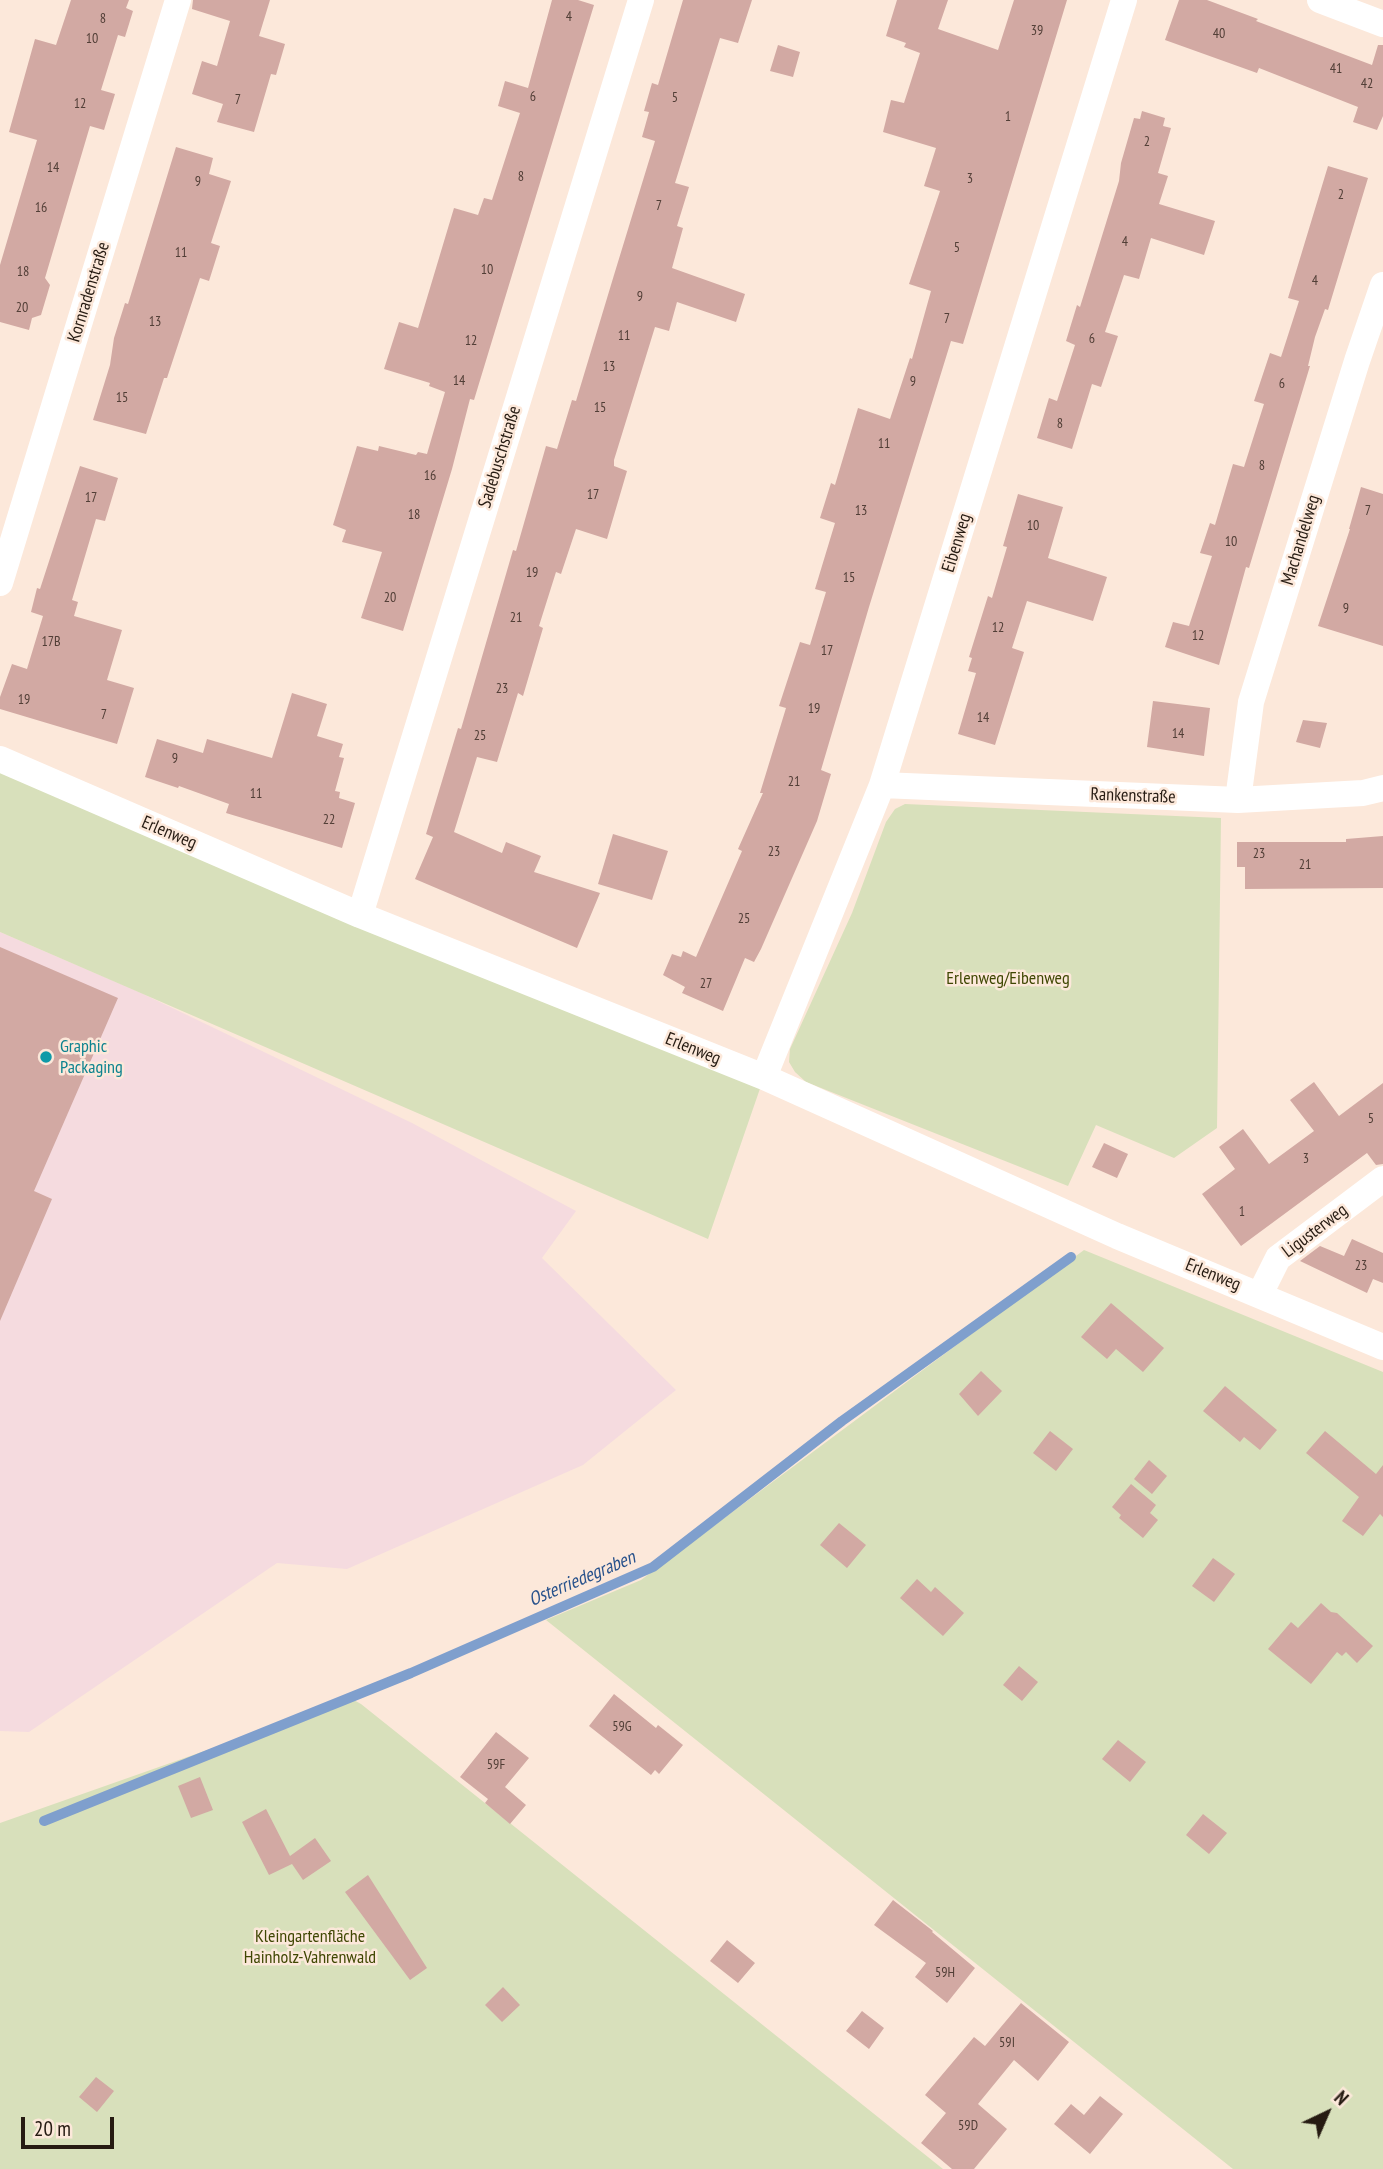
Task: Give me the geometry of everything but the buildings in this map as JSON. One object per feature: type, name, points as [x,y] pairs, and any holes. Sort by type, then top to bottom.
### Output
[{"type":"street","name":"Kornradenstraße","points":[[0,583],[178,0]]},
{"type":"street","name":"Sadebuschstraße","points":[[359,915],[640,0]]},
{"type":"street","name":"Eibenweg","points":[[764,1077],[882,785],[1124,0]]},
{"type":"street","points":[[1320,0],[1383,24]]},
{"type":"street","name":"Machandelweg","points":[[1238,800],[1251,702],[1383,285]]},
{"type":"street","name":"Erlenweg","points":[[0,759],[359,915],[764,1077],[1117,1236],[1383,1347]]},
{"type":"street","name":"Rankenstraße","points":[[882,785],[1238,800],[1363,793],[1383,788]]},
{"type":"street","name":"Ligusterweg","points":[[1261,1294],[1278,1258],[1383,1179]]},
{"type":"shaded area","points":[[0,932],[139,992],[412,1123],[576,1211],[542,1258],[676,1390],[583,1465],[347,1569],[277,1563],[29,1732],[0,1731]]},
{"type":"green space","points":[[0,750],[764,1077],[708,1239],[0,932]]},
{"type":"green space","name":"Erlenweg/Eibenweg","points":[[905,804],[1221,818],[1217,1128],[1174,1158],[1096,1125],[1068,1186],[806,1082],[795,1072],[789,1062],[790,1049],[852,913],[886,822],[895,809]]},
{"type":"green space","points":[[1084,1250],[1383,1372],[1383,2169],[1233,2169],[546,1620],[641,1580]]},
{"type":"green space","name":"Kleingartenfläche Hainholz-Vahrenwald","points":[[352,1699],[943,2169],[0,2169],[0,1823]]},
{"type":"waterway","name":"Osterriedegraben","points":[[44,1821],[411,1673],[653,1567],[842,1421],[1071,1257]]},
{"type":"place","name":"Graphic Packaging","points":[[46,1057]]}]
